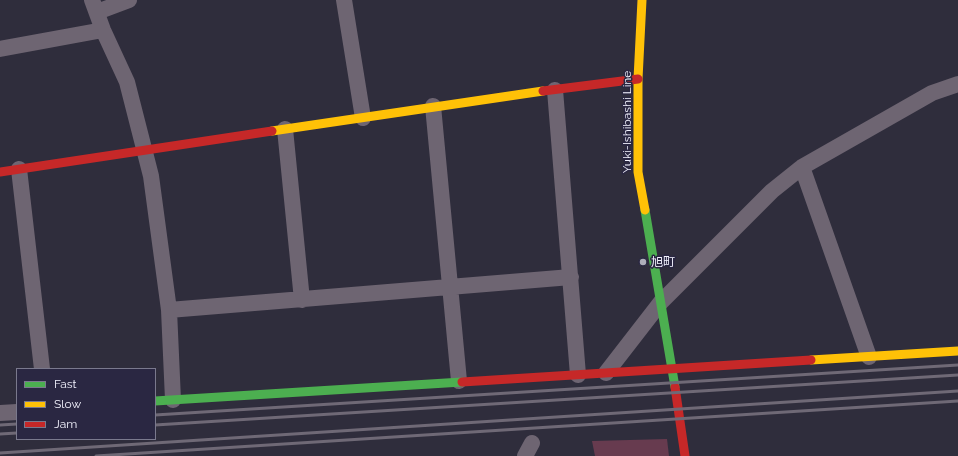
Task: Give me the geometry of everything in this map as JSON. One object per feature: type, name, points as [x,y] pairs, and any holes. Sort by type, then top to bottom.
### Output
[{"type":"street","points":[[129,0],[94,6],[103,30],[127,82],[146,150],[151,176],[169,310],[173,400]]},
{"type":"street","points":[[344,0],[362,118]]},
{"type":"street","name":"Yuki-Ishibashi Line","points":[[642,0],[638,78],[638,172],[673,369],[685,456]]},
{"type":"street","points":[[0,49],[103,30]]},
{"type":"street","points":[[0,172],[433,106],[638,78]]},
{"type":"street","points":[[606,373],[661,302],[772,191],[802,167],[932,94],[958,84]]},
{"type":"street","points":[[555,90],[578,375]]},
{"type":"street","points":[[433,106],[459,381]]},
{"type":"street","points":[[285,129],[302,300]]},
{"type":"street","points":[[802,167],[869,357]]},
{"type":"street","points":[[19,169],[42,368]]},
{"type":"street","points":[[169,310],[571,277]]},
{"type":"street","points":[[156,401],[958,351]]},
{"type":"street","points":[[0,413],[16,412]]},
{"type":"shaded area","points":[[667,439],[669,456],[595,456],[592,441]]},
{"type":"railway","points":[[156,415],[958,365]]},
{"type":"railway","points":[[156,425],[958,375]]},
{"type":"railway","points":[[0,453],[958,391]]},
{"type":"railway","points":[[96,456],[958,401]]},
{"type":"railway","points":[[0,425],[16,424]]},
{"type":"railway","points":[[0,434],[16,433]]},
{"type":"traffic: fast","points":[[645,210],[675,387]]},
{"type":"traffic: fast","points":[[156,401],[462,382]]},
{"type":"traffic: slow","points":[[642,0],[638,79],[638,172],[645,210]]},
{"type":"traffic: slow","points":[[272,131],[543,91]]},
{"type":"traffic: slow","points":[[811,360],[958,351]]},
{"type":"traffic: jam","points":[[543,91],[638,79]]},
{"type":"traffic: jam","points":[[0,172],[272,131]]},
{"type":"traffic: jam","points":[[462,382],[811,360]]},
{"type":"traffic: jam","points":[[675,387],[685,456]]},
{"type":"place","name":"旭町","points":[[643,262]]}]
